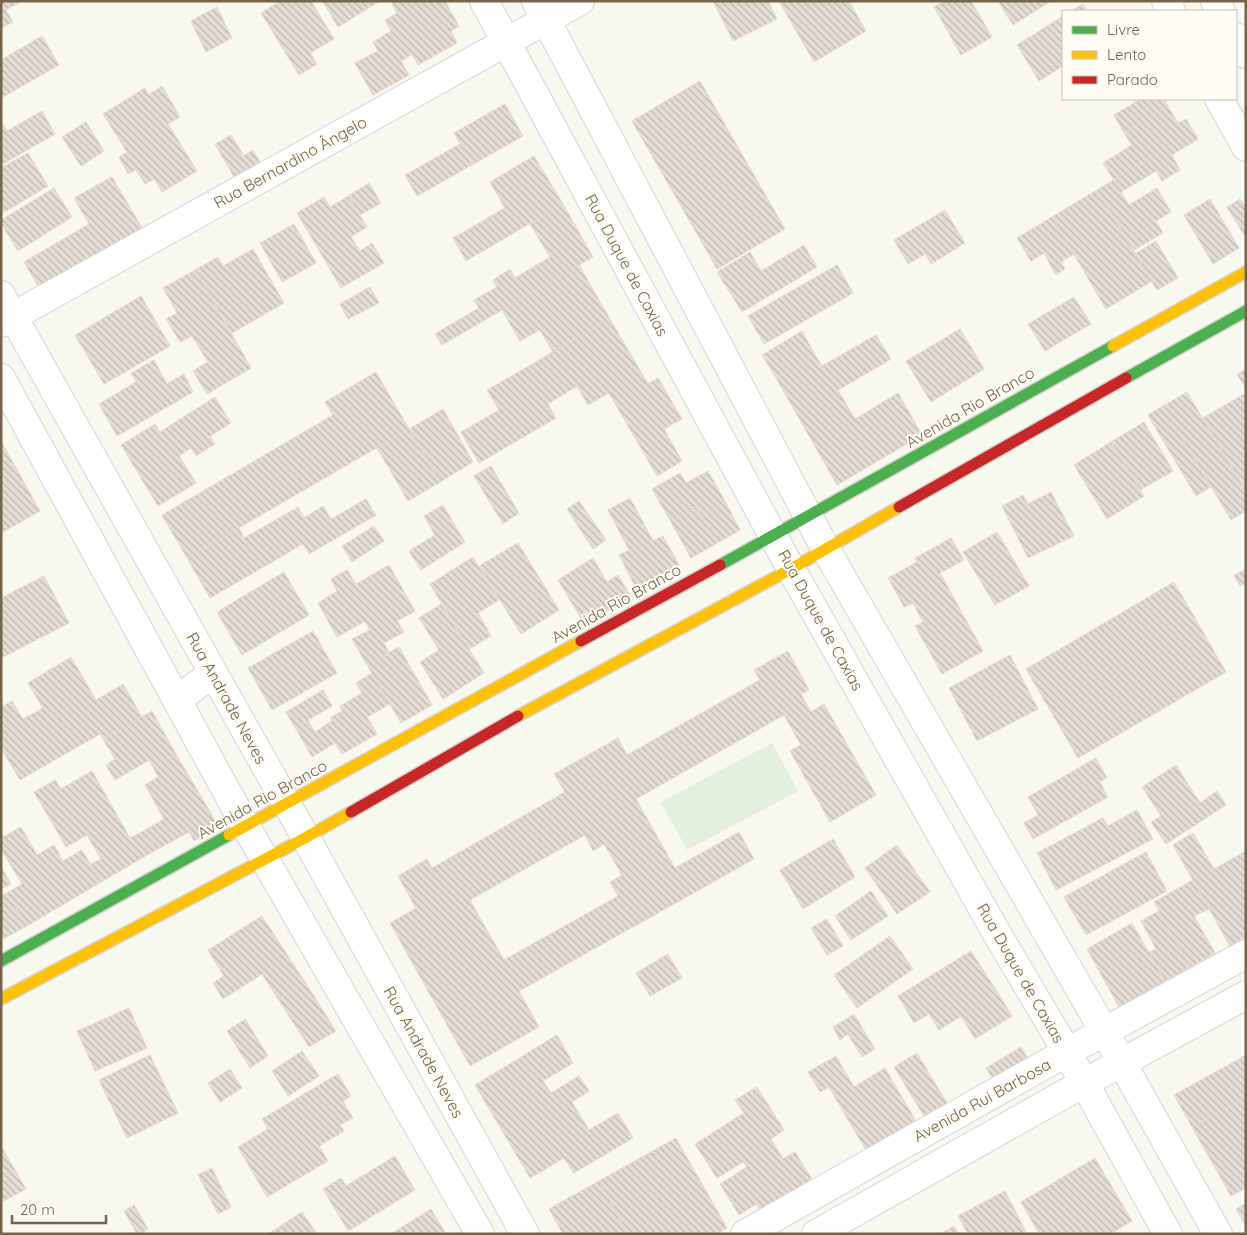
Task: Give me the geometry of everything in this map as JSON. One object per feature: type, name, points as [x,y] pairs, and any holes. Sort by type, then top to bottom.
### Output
[{"type":"street","name":"Rua Duque de Caxias","points":[[484,1],[791,569],[996,932],[1067,1052],[1168,1234]]},
{"type":"street","name":"Rua Bernardino Ângelo","points":[[5,311],[506,42],[541,11],[580,1]]},
{"type":"street","points":[[541,11],[825,548],[1104,1031],[1218,1234]]},
{"type":"street","points":[[1237,39],[1246,54]]},
{"type":"street","points":[[1220,100],[1246,148]]},
{"type":"street","points":[[631,272],[668,250]]},
{"type":"street","name":"Avenida Rio Branco","points":[[9,960],[245,826],[540,668],[808,516],[1060,379],[1246,272]]},
{"type":"street","name":"Rua Andrade Neves","points":[[5,311],[287,804],[525,1234]]},
{"type":"street","points":[[1,999],[26,980],[305,838],[553,691],[791,569],[1072,403],[1246,311]]},
{"type":"street","points":[[1,378],[245,826],[480,1234]]},
{"type":"street","points":[[177,700],[213,673]]},
{"type":"street","points":[[867,702],[903,683]]},
{"type":"street","points":[[996,932],[1034,911]]},
{"type":"street","name":"Avenida Rui Barbosa","points":[[745,1234],[1104,1031],[1246,954]]},
{"type":"street","points":[[819,1192],[826,1228],[1084,1083],[1246,995]]},
{"type":"green space","points":[[772,743],[798,791],[687,850],[661,802]]},
{"type":"building","points":[[1,1],[22,1],[6,10],[13,22],[1,28]]},
{"type":"building","points":[[280,1],[311,1],[334,39],[310,53],[317,64],[299,75],[261,13]]},
{"type":"building","points":[[380,1],[338,27],[323,2]]},
{"type":"building","points":[[391,1],[445,1],[459,26],[451,31],[457,43],[418,65],[412,54],[401,61],[409,75],[373,95],[355,63],[378,51],[373,42],[391,31],[385,20],[397,13]]},
{"type":"building","points":[[713,1],[768,1],[777,19],[733,41]]},
{"type":"building","points":[[779,1],[849,1],[866,31],[814,62]]},
{"type":"building","points":[[944,1],[971,1],[992,37],[961,55],[934,7]]},
{"type":"building","points":[[998,1],[1051,1],[1013,25]]},
{"type":"building","points":[[1083,4],[1086,10],[1073,10]]},
{"type":"building","points":[[217,7],[232,38],[206,52],[191,21]]},
{"type":"building","points":[[1062,17],[1062,67],[1039,81],[1017,45]]},
{"type":"building","points":[[42,36],[59,65],[1,98],[1,60]]},
{"type":"building","points":[[700,81],[785,229],[717,269],[632,121]]},
{"type":"building","points":[[162,86],[180,117],[168,124],[197,171],[162,192],[154,179],[145,184],[136,170],[128,174],[119,157],[127,152],[103,114],[145,88],[148,95]]},
{"type":"building","points":[[1139,100],[1165,100],[1168,106],[1124,133],[1114,115]]},
{"type":"building","points":[[505,104],[523,136],[472,165],[454,133]]},
{"type":"building","points":[[1168,106],[1178,123],[1186,119],[1198,139],[1172,155],[1180,170],[1162,181],[1149,159],[1114,180],[1103,163],[1132,145],[1124,133]]},
{"type":"building","points":[[42,111],[55,134],[1,165],[1,122],[7,131]]},
{"type":"building","points":[[86,122],[104,151],[81,166],[62,137]]},
{"type":"building","points":[[231,135],[244,156],[253,150],[260,162],[234,177],[215,144]]},
{"type":"building","points":[[460,144],[472,165],[417,196],[405,175]]},
{"type":"building","points":[[28,153],[48,186],[1,214],[1,168]]},
{"type":"building","points":[[534,156],[563,204],[466,261],[453,238],[505,208],[490,182]]},
{"type":"building","points":[[1149,159],[1156,171],[1121,192],[1129,205],[1157,188],[1171,212],[1156,221],[1163,233],[1134,250],[1097,190]]},
{"type":"building","points":[[112,177],[144,231],[41,291],[24,262],[89,224],[74,198]]},
{"type":"building","points":[[369,183],[381,203],[360,215],[348,196]]},
{"type":"building","points":[[54,188],[72,217],[18,251],[1,220]]},
{"type":"building","points":[[1097,190],[1152,281],[1106,309],[1052,217]]},
{"type":"building","points":[[348,196],[367,227],[351,237],[360,251],[372,243],[384,263],[341,288],[297,213],[324,197],[330,207]]},
{"type":"building","points":[[1210,199],[1239,248],[1213,264],[1184,215]]},
{"type":"building","points":[[1240,199],[1246,208],[1246,238],[1227,207]]},
{"type":"building","points":[[563,204],[593,257],[442,345],[435,334],[479,308],[474,300],[497,287],[493,280],[510,269],[515,278],[550,257],[530,224]]},
{"type":"building","points":[[945,210],[965,243],[931,264],[925,254],[908,264],[894,240]]},
{"type":"building","points":[[1052,217],[1074,254],[1061,262],[1065,269],[1056,275],[1044,253],[1031,261],[1017,238]]},
{"type":"building","points":[[294,224],[316,263],[282,282],[260,243]]},
{"type":"building","points":[[1156,241],[1178,278],[1157,290],[1135,254]]},
{"type":"building","points":[[804,245],[817,267],[742,312],[717,272],[750,252],[761,271]]},
{"type":"building","points":[[253,249],[284,303],[232,333],[195,270],[218,257],[223,266]]},
{"type":"building","points":[[579,265],[610,319],[553,352],[540,330],[520,341],[502,310]]},
{"type":"building","points":[[837,265],[853,293],[764,344],[748,316]]},
{"type":"building","points":[[195,270],[251,368],[207,394],[193,371],[208,362],[192,336],[180,342],[166,319],[177,313],[163,288]]},
{"type":"building","points":[[370,287],[379,303],[348,319],[340,304]]},
{"type":"building","points":[[141,296],[170,346],[104,384],[75,335]]},
{"type":"building","points":[[1074,297],[1091,324],[1045,351],[1028,324]]},
{"type":"building","points":[[610,319],[648,384],[658,378],[682,419],[664,429],[682,461],[657,476],[609,393],[588,405],[577,386],[548,404],[556,418],[479,463],[461,432],[499,410],[487,390]]},
{"type":"building","points":[[960,329],[984,369],[931,402],[906,361]]},
{"type":"building","points":[[802,331],[815,355],[776,378],[762,355]]},
{"type":"building","points":[[876,335],[891,359],[838,390],[855,419],[898,393],[922,435],[837,485],[776,378],[815,355],[822,366]]},
{"type":"building","points":[[154,360],[167,384],[184,374],[193,392],[117,436],[99,404],[136,382],[131,373]]},
{"type":"building","points":[[1246,369],[1246,389],[1237,374]]},
{"type":"building","points":[[376,372],[409,429],[187,558],[162,515],[333,415],[325,402]]},
{"type":"building","points":[[1187,392],[1246,491],[1246,511],[1231,520],[1163,406]]},
{"type":"building","points":[[1246,393],[1246,491],[1203,418]]},
{"type":"building","points":[[215,397],[231,423],[210,436],[215,444],[196,456],[191,448],[179,456],[196,483],[158,506],[121,445],[155,424],[160,432]]},
{"type":"building","points":[[1163,406],[1211,487],[1196,496],[1148,415]]},
{"type":"building","points":[[443,409],[473,462],[440,482],[409,429]]},
{"type":"building","points":[[1144,422],[1173,471],[1140,490],[1111,442]]},
{"type":"building","points":[[409,429],[440,482],[408,501],[377,448]]},
{"type":"building","points":[[1,441],[40,511],[1,533]]},
{"type":"building","points":[[1111,442],[1144,496],[1107,519],[1074,465]]},
{"type":"building","points":[[491,466],[519,513],[503,524],[474,476]]},
{"type":"building","points":[[708,471],[726,503],[702,517],[696,507],[671,522],[652,489],[680,473],[686,483]]},
{"type":"building","points":[[1051,492],[1074,536],[1028,558],[1002,506],[1023,495],[1028,504]]},
{"type":"building","points":[[630,498],[653,541],[663,536],[679,565],[636,588],[619,555],[629,550],[608,510]]},
{"type":"building","points":[[366,499],[376,515],[309,554],[303,544],[210,598],[187,558],[239,528],[244,538],[298,507],[304,518],[323,506],[331,519]]},
{"type":"building","points":[[579,501],[606,540],[593,549],[567,509]]},
{"type":"building","points":[[726,503],[740,530],[691,558],[671,522],[696,507],[702,517]]},
{"type":"building","points":[[443,505],[465,542],[421,570],[409,551],[435,535],[424,516]]},
{"type":"building","points":[[374,526],[384,541],[352,562],[342,546]]},
{"type":"building","points":[[997,532],[1029,586],[995,605],[963,552]]},
{"type":"building","points":[[951,538],[964,560],[940,573],[983,651],[942,674],[915,626],[923,622],[913,603],[904,607],[888,578],[917,562],[915,558]]},
{"type":"building","points":[[518,543],[559,610],[521,634],[479,566]]},
{"type":"building","points":[[473,557],[499,600],[478,613],[491,636],[469,649],[430,584]]},
{"type":"building","points":[[593,558],[607,582],[618,575],[631,597],[585,625],[558,580]]},
{"type":"building","points":[[389,565],[415,611],[397,621],[404,632],[384,643],[389,653],[367,665],[352,639],[370,630],[365,621],[337,637],[318,603],[337,591],[331,579],[347,570],[356,584]]},
{"type":"building","points":[[1246,569],[1246,583],[1240,586],[1234,575]]},
{"type":"building","points":[[284,572],[309,615],[242,655],[217,612]]},
{"type":"building","points":[[44,576],[69,623],[1,658],[1,598]]},
{"type":"building","points":[[1174,582],[1226,672],[1078,758],[1026,669]]},
{"type":"building","points":[[441,604],[484,673],[443,699],[420,662],[439,650],[419,618]]},
{"type":"building","points":[[313,631],[337,673],[272,710],[248,668]]},
{"type":"building","points":[[399,647],[432,705],[401,723],[367,665]]},
{"type":"building","points":[[788,651],[809,690],[801,694],[811,712],[824,704],[876,795],[830,822],[790,751],[801,745],[784,715],[636,799],[675,868],[739,832],[754,859],[519,991],[539,1027],[470,1066],[390,923],[416,908],[398,876],[427,859],[432,868],[565,792],[554,774],[618,738],[627,755],[760,680],[754,670]],"holes":[[[585,835],[593,851],[604,844],[622,875],[610,882],[618,896],[504,960],[470,900]]]},
{"type":"building","points":[[1010,655],[1038,709],[977,741],[949,688]]},
{"type":"building","points":[[71,657],[96,700],[123,684],[142,717],[103,739],[100,734],[20,780],[1,748],[1,707],[12,701],[23,719],[43,708],[28,683]]},
{"type":"building","points":[[372,673],[390,704],[367,717],[377,734],[342,754],[335,743],[312,757],[286,712],[323,690],[332,706],[308,720],[315,732],[332,721],[330,718],[342,711],[340,706],[362,693],[356,683]]},
{"type":"building","points":[[152,711],[176,754],[153,767],[149,760],[115,780],[106,765],[115,759],[103,739]]},
{"type":"building","points":[[176,754],[219,827],[194,841],[189,832],[156,850],[145,830],[164,819],[145,785],[158,777],[153,767]]},
{"type":"building","points":[[1096,758],[1107,778],[1100,782],[1108,797],[1033,839],[1024,823],[1038,815],[1028,797]]},
{"type":"building","points":[[1176,765],[1200,803],[1217,791],[1226,805],[1166,844],[1151,822],[1161,816],[1142,787]]},
{"type":"building","points":[[92,771],[130,838],[145,830],[156,850],[101,882],[91,864],[101,859],[87,835],[66,847],[34,792],[55,780],[61,789]]},
{"type":"building","points":[[1137,810],[1153,839],[1056,890],[1037,853],[1103,818],[1108,826]]},
{"type":"building","points":[[21,827],[37,855],[54,845],[63,861],[82,850],[101,882],[27,926],[7,893],[22,884],[1,849],[1,838]]},
{"type":"building","points":[[1193,833],[1214,869],[1246,851],[1246,937],[1230,946],[1173,845]]},
{"type":"building","points":[[833,839],[855,877],[803,909],[780,870]]},
{"type":"building","points":[[897,845],[930,892],[897,914],[865,868]]},
{"type":"building","points":[[1146,852],[1167,891],[1086,935],[1064,897]]},
{"type":"building","points":[[1,867],[11,884],[1,889]]},
{"type":"building","points":[[1193,880],[1209,909],[1194,916],[1215,953],[1190,967],[1154,902]]},
{"type":"building","points":[[871,891],[888,916],[851,940],[835,916]]},
{"type":"building","points":[[7,893],[27,926],[1,940],[1,896]]},
{"type":"building","points":[[1159,911],[1190,967],[1165,981],[1148,953],[1156,949],[1141,921]]},
{"type":"building","points":[[262,916],[305,982],[278,999],[262,974],[223,999],[213,983],[224,976],[208,950]]},
{"type":"building","points":[[827,919],[843,946],[827,955],[811,928]]},
{"type":"building","points":[[1132,923],[1165,981],[1119,1007],[1087,949]]},
{"type":"building","points":[[890,936],[913,969],[857,1008],[834,975]]},
{"type":"building","points":[[971,951],[998,993],[939,1030],[929,1014],[914,1023],[898,996]]},
{"type":"building","points":[[668,954],[682,978],[650,996],[636,973]]},
{"type":"building","points":[[305,982],[336,1031],[309,1047],[278,999]]},
{"type":"building","points":[[998,993],[1012,1016],[975,1039],[961,1016]]},
{"type":"building","points":[[129,1008],[147,1048],[95,1071],[77,1031]]},
{"type":"building","points":[[854,1014],[875,1049],[862,1057],[848,1034],[840,1040],[833,1027]]},
{"type":"building","points":[[245,1019],[268,1056],[250,1068],[227,1031]]},
{"type":"building","points":[[557,1035],[573,1063],[543,1081],[551,1093],[579,1076],[589,1091],[572,1102],[589,1130],[618,1113],[633,1138],[574,1173],[564,1158],[530,1178],[475,1085]]},
{"type":"building","points":[[1021,1047],[1029,1061],[994,1081],[986,1068]]},
{"type":"building","points":[[302,1051],[319,1076],[288,1096],[272,1071]]},
{"type":"building","points":[[917,1053],[947,1103],[924,1116],[894,1067]]},
{"type":"building","points":[[150,1055],[178,1113],[127,1138],[99,1080]]},
{"type":"building","points":[[1246,1055],[1246,1072],[1239,1059]]},
{"type":"building","points":[[836,1056],[854,1087],[885,1068],[917,1123],[867,1152],[829,1087],[820,1092],[808,1072]]},
{"type":"building","points":[[1239,1059],[1246,1072],[1246,1097],[1192,1127],[1174,1095]]},
{"type":"building","points":[[230,1069],[242,1088],[220,1102],[208,1083]]},
{"type":"building","points":[[338,1074],[351,1096],[343,1101],[353,1118],[340,1125],[344,1131],[319,1146],[328,1161],[267,1197],[238,1147],[268,1129],[262,1119]]},
{"type":"building","points":[[757,1087],[784,1130],[771,1139],[783,1159],[795,1152],[813,1181],[762,1213],[756,1204],[739,1215],[720,1184],[747,1167],[743,1162],[717,1178],[695,1144],[744,1113],[735,1100]]},
{"type":"building","points":[[1246,1097],[1246,1188],[1231,1196],[1192,1127]]},
{"type":"building","points":[[676,1138],[727,1228],[716,1234],[628,1234],[599,1181]]},
{"type":"building","points":[[1,1146],[15,1170],[1,1178]]},
{"type":"building","points":[[395,1156],[415,1190],[348,1231],[323,1189],[341,1178],[346,1186]]},
{"type":"building","points":[[1095,1158],[1132,1221],[1110,1234],[1039,1234],[1021,1202]]},
{"type":"building","points":[[212,1168],[231,1207],[218,1214],[198,1175]]},
{"type":"building","points":[[15,1170],[26,1189],[4,1201],[1,1196],[1,1178]]},
{"type":"building","points":[[599,1181],[628,1234],[563,1234],[549,1209]]},
{"type":"building","points":[[1005,1191],[1027,1234],[968,1234],[958,1216]]},
{"type":"building","points":[[1246,1203],[1246,1226],[1236,1209]]},
{"type":"building","points":[[134,1205],[148,1229],[140,1234],[137,1234],[124,1211]]},
{"type":"building","points":[[431,1209],[446,1234],[391,1234]]},
{"type":"building","points":[[302,1212],[317,1234],[268,1234]]},
{"type":"building","points":[[954,1226],[959,1234],[941,1234]]},
{"type":"traffic: fast","points":[[1126,378],[1246,311]]},
{"type":"traffic: fast","points":[[720,565],[1113,346]]},
{"type":"traffic: fast","points":[[1,961],[229,835]]},
{"type":"traffic: slow","points":[[1113,346],[1246,272]]},
{"type":"traffic: slow","points":[[518,716],[791,569],[899,507]]},
{"type":"traffic: slow","points":[[229,835],[581,641]]},
{"type":"traffic: slow","points":[[1,999],[351,812]]},
{"type":"traffic: jam","points":[[899,507],[1126,378]]},
{"type":"traffic: jam","points":[[581,641],[720,565]]},
{"type":"traffic: jam","points":[[351,812],[518,716]]}]
